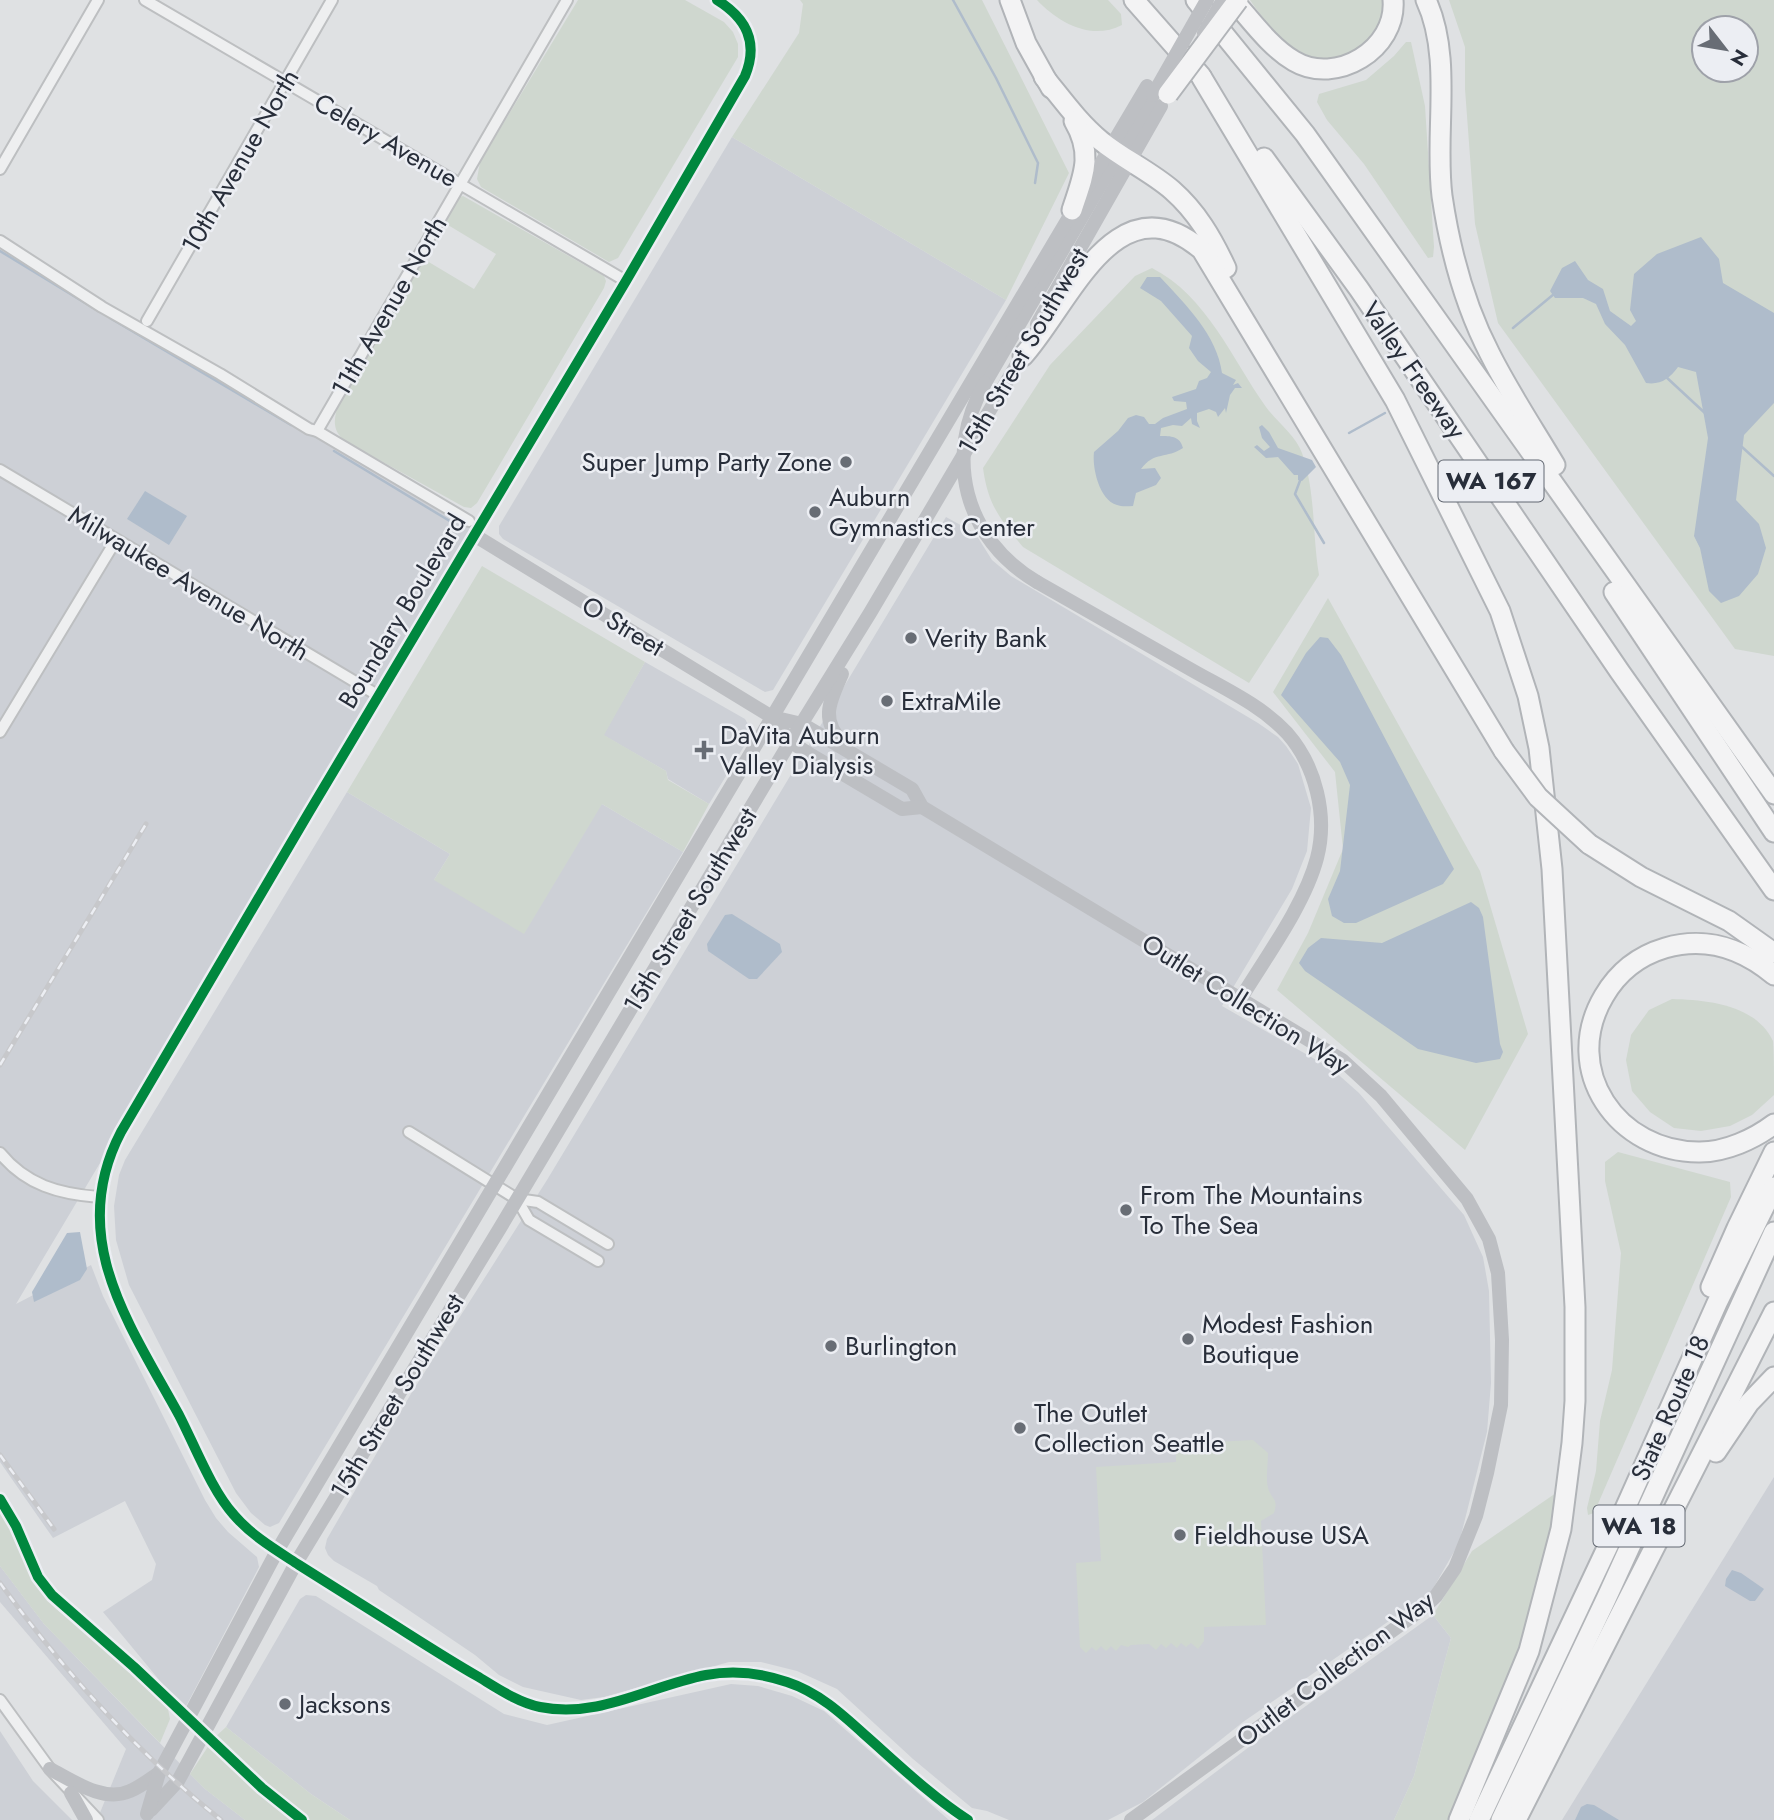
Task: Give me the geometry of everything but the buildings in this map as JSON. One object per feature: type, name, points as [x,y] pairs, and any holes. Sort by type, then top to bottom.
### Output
[{"type":"highway","points":[[1010,0],[1026,43],[1085,145],[1085,168],[1072,210]]},
{"type":"highway","name":"Valley Freeway","points":[[1134,0],[1202,78],[1267,161],[1359,289],[1620,672],[1774,890]]},
{"type":"highway","name":"Valley Freeway","points":[[1197,0],[1305,134],[1774,794]]},
{"type":"highway","points":[[1157,95],[1235,0],[1287,57],[1302,65],[1327,69],[1363,58],[1377,46],[1392,18],[1393,0]]},
{"type":"highway","points":[[1426,0],[1439,47],[1442,195],[1458,271],[1478,330],[1513,395],[1672,653]]},
{"type":"highway","points":[[1044,77],[1083,124],[1172,190],[1205,227],[1303,419]]},
{"type":"highway","points":[[1202,78],[1395,400],[1500,611],[1528,696],[1539,748],[1552,869],[1575,1307],[1572,1443],[1560,1529],[1529,1651],[1459,1820]]},
{"type":"highway","points":[[1023,356],[1040,338],[1100,253],[1123,234],[1145,228],[1164,229],[1186,238],[1202,250],[1504,751],[1538,797],[1589,845],[1641,877],[1729,921],[1774,953]]},
{"type":"highway","points":[[1468,365],[1478,391],[1774,832]]},
{"type":"highway","points":[[1774,975],[1751,957],[1719,945],[1682,944],[1654,951],[1629,966],[1608,989],[1591,1021],[1588,1048],[1592,1076],[1606,1105],[1635,1133],[1659,1146],[1687,1152],[1718,1150],[1751,1138],[1774,1124]]},
{"type":"highway","points":[[1588,1586],[1596,1559],[1737,1227],[1774,1152]]},
{"type":"highway","name":"State Route 18","points":[[1479,1820],[1717,1303],[1774,1187]]},
{"type":"highway","name":"State Route 18","points":[[1501,1820],[1774,1232]]},
{"type":"highway","points":[[1516,1820],[1774,1312]]},
{"type":"highway","points":[[1638,1583],[1734,1423],[1774,1377]]},
{"type":"main road","name":"Boundary Boulevard","points":[[296,1563],[247,1528],[227,1507],[121,1307],[105,1265],[99,1228],[99,1197],[107,1161],[125,1125],[379,696],[471,528],[626,281],[745,76],[751,51],[748,34],[743,21],[717,0]]},
{"type":"main road","name":"15th Street Southwest","points":[[145,1817],[178,1781],[296,1563],[1023,356],[1030,336],[1120,154],[1157,95],[1197,0]]},
{"type":"main road","points":[[1157,95],[1207,0]]},
{"type":"main road","name":"15th Street Southwest","points":[[145,1817],[159,1773],[278,1551],[1072,210],[1120,154],[1223,0]]},
{"type":"main road","points":[[1120,154],[972,409],[966,429],[963,456],[966,488],[988,539],[1004,558],[1037,582],[1245,700],[1281,727],[1300,751],[1316,787],[1319,803],[1321,833],[1318,856],[1302,896],[1241,998]]},
{"type":"main road","name":"O Street","points":[[471,528],[772,717],[802,724]]},
{"type":"main road","points":[[867,763],[832,731],[828,709],[870,613]]},
{"type":"main road","name":"O Street","points":[[772,717],[791,743]]},
{"type":"main road","name":"Outlet Collection Way","points":[[802,724],[912,789],[922,807],[1241,998],[1354,1069],[1381,1096],[1475,1211],[1493,1252],[1500,1287],[1500,1413],[1487,1473],[1466,1545],[1455,1568],[1436,1596],[1422,1609],[1131,1820]]},
{"type":"main road","name":"Outlet Collection Way","points":[[791,743],[902,809],[922,807]]},
{"type":"main road","points":[[296,1563],[513,1698],[535,1706],[587,1710],[718,1673],[756,1674],[795,1685],[828,1703],[932,1794],[968,1820]]},
{"type":"main road","points":[[51,1769],[106,1794],[128,1792],[159,1773]]},
{"type":"main road","points":[[71,1793],[86,1820]]},
{"type":"street","points":[[0,169],[98,0]]},
{"type":"street","name":"Celery Avenue","points":[[145,0],[626,281]]},
{"type":"street","name":"10th Avenue North","points":[[147,321],[332,0]]},
{"type":"street","name":"11th Avenue North","points":[[317,431],[566,0]]},
{"type":"street","points":[[0,242],[102,307],[309,429],[317,431],[471,528]]},
{"type":"street","name":"Milwaukee Avenue North","points":[[0,470],[379,696]]},
{"type":"street","points":[[0,732],[116,540]]},
{"type":"street","points":[[409,1132],[517,1199],[538,1202],[608,1244]]},
{"type":"street","points":[[0,1153],[15,1169],[44,1187],[62,1193],[99,1197]]},
{"type":"street","points":[[517,1199],[529,1220],[598,1261]]},
{"type":"street","points":[[0,1700],[51,1769],[98,1820]]},
{"type":"shaded area","points":[[578,0],[685,0],[724,22],[733,32],[738,44],[738,57],[618,258],[609,262],[481,187],[477,179],[480,162]]},
{"type":"shaded area","points":[[800,0],[982,0],[1069,173],[1006,300],[732,137],[799,33],[803,4]]},
{"type":"shaded area","points":[[1037,0],[1108,0],[1121,14],[1122,25],[1099,31],[1076,27],[1055,16]]},
{"type":"shaded area","points":[[1250,0],[1386,0],[1380,27],[1365,44],[1344,55],[1321,58],[1299,51],[1285,41]]},
{"type":"shaded area","points":[[1449,0],[1774,0],[1774,656],[1735,649],[1498,323],[1475,224],[1465,89],[1465,47]]},
{"type":"shaded area","points":[[1406,42],[1411,42],[1425,106],[1434,247],[1433,257],[1428,258],[1364,164],[1327,120],[1317,102],[1319,94],[1366,80]]},
{"type":"shaded area","points":[[732,137],[1006,300],[773,690],[765,692],[503,539],[499,534],[499,526]]},
{"type":"shaded area","points":[[463,196],[604,276],[606,281],[477,503],[471,508],[464,507],[345,441],[337,433],[335,423],[339,402],[422,258],[474,289],[496,254],[443,222],[459,197]]},
{"type":"shaded area","points":[[0,244],[476,532],[16,1304],[91,1265],[103,1296],[205,1500],[228,1532],[257,1557],[259,1567],[184,1710],[103,1612],[152,1580],[156,1564],[125,1501],[53,1538],[0,1462]]},
{"type":"shaded area","points":[[1152,268],[1188,295],[1217,330],[1266,407],[1295,441],[1306,468],[1312,498],[1319,575],[1249,683],[1023,547],[996,511],[985,481],[983,468],[1050,365],[1135,276]]},
{"type":"shaded area","points":[[946,517],[975,533],[992,560],[1011,576],[1258,723],[1286,746],[1298,764],[1311,808],[1307,851],[1292,889],[1222,1006],[1332,1069],[1359,1093],[1464,1215],[1483,1257],[1489,1291],[1491,1383],[1487,1432],[1459,1543],[1431,1592],[1243,1722],[1143,1802],[1108,1820],[1009,1820],[972,1808],[913,1759],[837,1689],[797,1671],[761,1662],[729,1662],[604,1697],[581,1700],[523,1687],[499,1675],[377,1586],[334,1561],[325,1548],[327,1539],[412,1392],[547,1180]]},
{"type":"shaded area","points":[[482,566],[645,662],[604,735],[666,771],[668,780],[709,804],[683,852],[602,804],[524,934],[434,880],[450,854],[347,792]]},
{"type":"shaded area","points":[[1328,598],[1480,871],[1528,1034],[1465,1150],[1277,990],[1308,933],[1343,849],[1335,772],[1273,692]]},
{"type":"shaded area","points":[[645,662],[745,719],[749,726],[749,738],[709,804],[668,779],[666,771],[603,735]]},
{"type":"shaded area","points":[[347,792],[450,854],[434,880],[602,804],[683,852],[279,1523],[270,1527],[251,1513],[236,1493],[129,1285],[116,1240],[114,1206],[119,1175],[125,1160]]},
{"type":"shaded area","points":[[1672,999],[1729,1006],[1755,1019],[1765,1029],[1773,1041],[1774,1095],[1752,1115],[1730,1126],[1701,1131],[1674,1128],[1650,1112],[1632,1091],[1626,1060],[1631,1035],[1649,1010]]},
{"type":"shaded area","points":[[1618,1152],[1730,1182],[1731,1197],[1594,1513],[1588,1515],[1587,1508],[1596,1471],[1600,1421],[1612,1370],[1621,1253],[1605,1181],[1605,1162]]},
{"type":"shaded area","name":"Fieldhouse USA","points":[[1253,1440],[1268,1453],[1268,1487],[1275,1503],[1274,1513],[1261,1521],[1266,1625],[1204,1627],[1204,1641],[1198,1649],[1191,1643],[1186,1647],[1181,1643],[1177,1648],[1171,1643],[1166,1648],[1161,1644],[1156,1650],[1149,1644],[1128,1647],[1121,1645],[1116,1651],[1111,1646],[1106,1651],[1101,1646],[1096,1651],[1092,1647],[1086,1653],[1080,1647],[1076,1563],[1101,1561],[1096,1467],[1176,1462],[1176,1444]]},
{"type":"shaded area","points":[[1774,1477],[1774,1820],[1562,1820]]},
{"type":"shaded area","points":[[1556,1493],[1551,1536],[1530,1619],[1501,1701],[1451,1820],[1394,1820],[1414,1776],[1451,1638],[1433,1615],[1472,1551]]},
{"type":"shaded area","points":[[0,1507],[14,1531],[32,1578],[55,1608],[121,1661],[168,1709],[170,1719],[160,1743],[44,1624],[0,1566]]},
{"type":"shaded area","points":[[0,1566],[44,1624],[205,1789],[245,1820],[97,1820],[126,1749],[0,1602]]},
{"type":"shaded area","points":[[306,1595],[316,1596],[504,1714],[547,1725],[731,1684],[758,1686],[792,1696],[824,1711],[949,1820],[350,1820],[311,1794],[226,1727],[300,1599]]},
{"type":"shaded area","points":[[1433,1615],[1451,1638],[1414,1776],[1394,1820],[1152,1820],[1253,1744]]},
{"type":"shaded area","points":[[226,1727],[311,1794],[350,1820],[245,1820],[190,1774],[213,1739]]},
{"type":"shaded area","points":[[0,1731],[33,1781],[72,1820],[0,1820]]},
{"type":"water","points":[[1701,237],[1719,259],[1723,283],[1774,313],[1774,403],[1744,435],[1736,500],[1759,524],[1766,548],[1758,574],[1739,596],[1721,603],[1709,591],[1700,548],[1694,536],[1708,438],[1696,372],[1678,367],[1664,380],[1646,383],[1625,345],[1605,324],[1596,304],[1583,298],[1555,298],[1550,291],[1562,268],[1575,261],[1588,280],[1603,289],[1610,311],[1631,326],[1636,321],[1630,310],[1634,274],[1657,254]]},
{"type":"water","points":[[1147,277],[1160,277],[1190,310],[1214,346],[1222,373],[1236,380],[1233,385],[1238,383],[1242,388],[1235,388],[1230,395],[1226,413],[1225,408],[1218,417],[1216,412],[1209,409],[1197,413],[1200,428],[1192,424],[1191,418],[1182,426],[1161,428],[1160,436],[1177,439],[1183,448],[1146,463],[1141,469],[1155,468],[1161,478],[1156,485],[1136,493],[1133,506],[1121,506],[1111,502],[1101,490],[1094,466],[1094,452],[1118,431],[1128,418],[1136,415],[1144,417],[1149,424],[1155,424],[1187,409],[1186,402],[1174,401],[1172,397],[1196,389],[1199,381],[1207,378],[1211,372],[1198,361],[1189,348],[1192,336],[1161,301],[1140,288]]},
{"type":"water","points":[[1262,425],[1278,448],[1312,460],[1316,467],[1302,481],[1298,480],[1298,475],[1294,475],[1278,457],[1266,458],[1254,447],[1257,445],[1264,451],[1270,447],[1262,438],[1259,427]]},
{"type":"water","points":[[145,491],[187,516],[169,545],[127,519]]},
{"type":"water","points":[[1320,637],[1328,638],[1341,655],[1454,869],[1443,884],[1356,923],[1344,923],[1332,916],[1328,899],[1340,871],[1350,785],[1340,762],[1281,695],[1306,653]]},
{"type":"water","points":[[1471,902],[1479,908],[1483,917],[1503,1052],[1500,1059],[1476,1063],[1418,1049],[1305,971],[1299,963],[1308,948],[1321,938],[1382,943]]},
{"type":"water","points":[[732,914],[780,944],[782,952],[757,979],[749,979],[708,951],[707,944],[725,915]]},
{"type":"water","points":[[80,1232],[87,1269],[80,1280],[34,1302],[32,1292],[67,1233]]},
{"type":"water","points":[[1732,1570],[1764,1589],[1755,1601],[1750,1601],[1725,1586]]},
{"type":"water","points":[[1594,1805],[1619,1820],[1575,1820],[1581,1807]]},
{"type":"waterway","points":[[953,0],[1038,163],[1035,183]]},
{"type":"waterway","points":[[0,251],[95,309]]},
{"type":"waterway","points":[[1513,328],[1554,294]]},
{"type":"waterway","points":[[110,318],[291,425]]},
{"type":"waterway","points":[[1665,376],[1706,414]]},
{"type":"waterway","points":[[1349,433],[1385,413]]},
{"type":"waterway","points":[[1742,447],[1774,476]]},
{"type":"waterway","points":[[334,451],[453,523]]},
{"type":"waterway","points":[[1301,478],[1295,494],[1324,543]]},
{"type":"railway","points":[[0,1065],[146,824]]},
{"type":"railway","points":[[0,1455],[54,1529]]},
{"type":"railway","points":[[0,1583],[75,1679],[131,1739],[221,1820]]},
{"type":"cycle path","points":[[717,0],[736,15],[747,32],[751,52],[745,76],[121,1132],[106,1171],[100,1208],[102,1244],[124,1313],[211,1481],[234,1515],[273,1548],[500,1690],[540,1707],[583,1709],[716,1673],[757,1675],[798,1686],[838,1712],[928,1790],[968,1820]]},
{"type":"cycle path","points":[[0,1499],[16,1526],[38,1577],[52,1595],[134,1667],[262,1788],[302,1820]]},
{"type":"place","name":"Super Jump Party Zone","points":[[846,462]]},
{"type":"place","name":"Auburn Gymnastics Center","points":[[815,512]]},
{"type":"place","name":"Verity Bank","points":[[911,638]]},
{"type":"place","name":"ExtraMile","points":[[887,701]]},
{"type":"place","name":"DaVita Auburn Valley Dialysis","points":[[704,750]]},
{"type":"place","name":"From The Mountains To The Sea","points":[[1126,1210]]},
{"type":"place","name":"Modest Fashion Boutique","points":[[1188,1339]]},
{"type":"place","name":"Burlington","points":[[831,1346]]},
{"type":"place","name":"The Outlet Collection Seattle","points":[[1020,1428]]},
{"type":"place","name":"Fieldhouse USA","points":[[1180,1535]]},
{"type":"place","name":"Jacksons","points":[[285,1704]]}]
